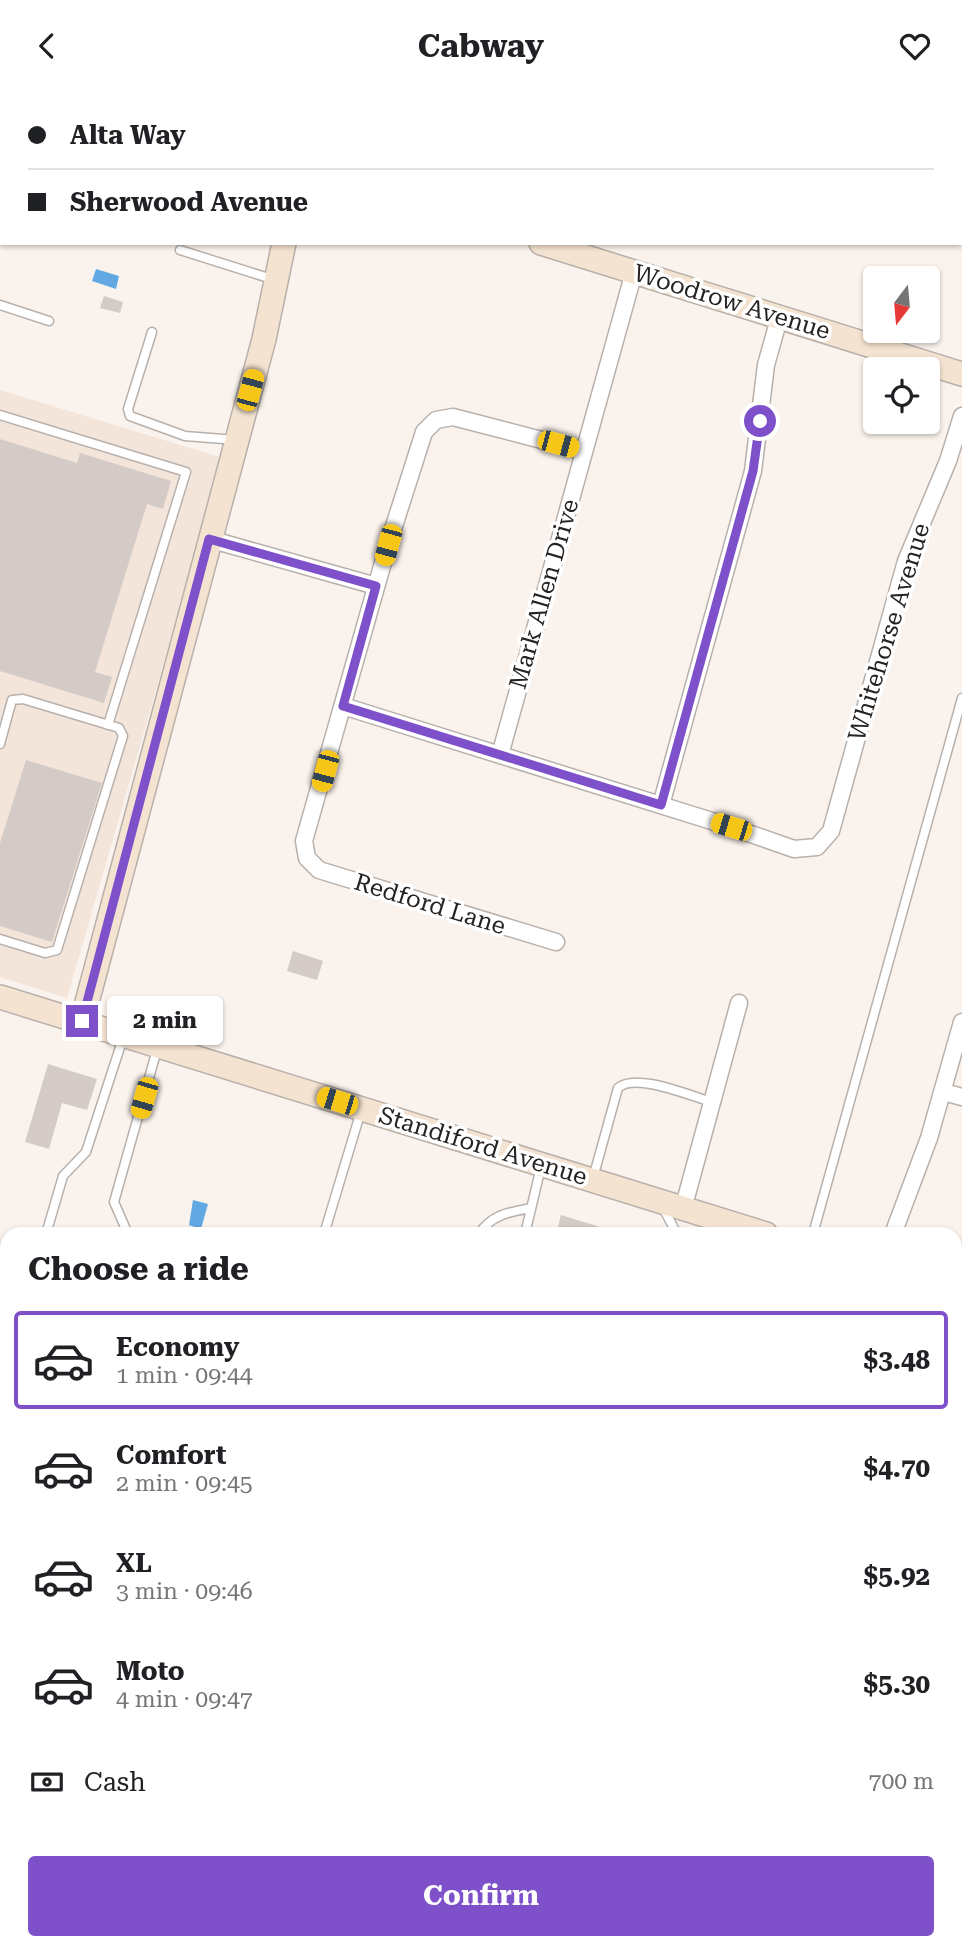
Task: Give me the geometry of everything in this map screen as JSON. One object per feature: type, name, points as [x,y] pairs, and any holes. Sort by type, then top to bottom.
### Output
[{"type":"street","points":[[82,1021],[264,339],[284,245]]},
{"type":"street","name":"Woodrow Avenue","points":[[547,245],[962,374]]},
{"type":"street","name":"Mark Allen Drive","points":[[500,755],[634,272]]},
{"type":"street","points":[[584,451],[453,417],[436,420],[424,432],[376,586],[343,706],[661,805],[753,471],[766,365],[780,316]]},
{"type":"street","name":"Whitehorse Avenue","points":[[661,805],[794,849],[817,847],[831,831],[905,561],[947,461],[962,416]]},
{"type":"street","points":[[209,539],[376,586]]},
{"type":"street","name":"Redford Lane","points":[[343,706],[304,841],[307,858],[319,870],[556,942]]},
{"type":"street","name":"Standiford Avenue","points":[[0,997],[659,1201],[724,1227]]},
{"type":"street","points":[[683,1209],[739,1003]]},
{"type":"street","points":[[896,1227],[944,1092],[962,1022]]},
{"type":"street","points":[[944,1092],[962,1097]]},
{"type":"lane","points":[[180,250],[275,280]]},
{"type":"lane","points":[[0,305],[49,321]]},
{"type":"lane","points":[[152,332],[128,409],[130,416],[185,436],[236,440]]},
{"type":"lane","points":[[0,415],[186,472],[108,725]]},
{"type":"lane","points":[[815,1227],[962,698]]},
{"type":"lane","points":[[0,744],[12,700],[23,699],[119,728],[122,736],[57,950],[46,953],[0,939]]},
{"type":"lane","points":[[48,1227],[62,1177],[86,1152],[124,1035]]},
{"type":"lane","points":[[125,1227],[114,1202],[158,1045]]},
{"type":"lane","points":[[592,1180],[618,1088],[623,1083],[643,1082],[712,1102]]},
{"type":"lane","points":[[326,1227],[362,1109]]},
{"type":"lane","points":[[526,1227],[541,1164]]},
{"type":"lane","points":[[659,1201],[673,1227]]},
{"type":"lane","points":[[484,1227],[501,1214],[531,1208]]},
{"type":"shaded area","points":[[0,390],[223,458],[67,998],[0,977]]},
{"type":"water","points":[[96,269],[119,276],[116,289],[92,281]]},
{"type":"water","points":[[193,1200],[208,1204],[202,1227],[189,1225]]},
{"type":"building","points":[[104,296],[123,302],[120,313],[100,308]]},
{"type":"building","points":[[0,439],[77,463],[80,453],[171,481],[163,509],[147,504],[95,672],[112,677],[104,703],[0,671]]},
{"type":"building","points":[[26,760],[102,783],[52,942],[0,926],[0,843]]},
{"type":"building","points":[[293,951],[323,961],[317,980],[287,971]]},
{"type":"building","points":[[48,1064],[97,1079],[87,1110],[62,1103],[49,1149],[25,1142]]},
{"type":"building","points":[[561,1215],[600,1227],[558,1227]]},
{"type":"route","points":[[82,1021],[209,539],[376,586],[343,706],[661,805],[753,471],[760,421]]}]
